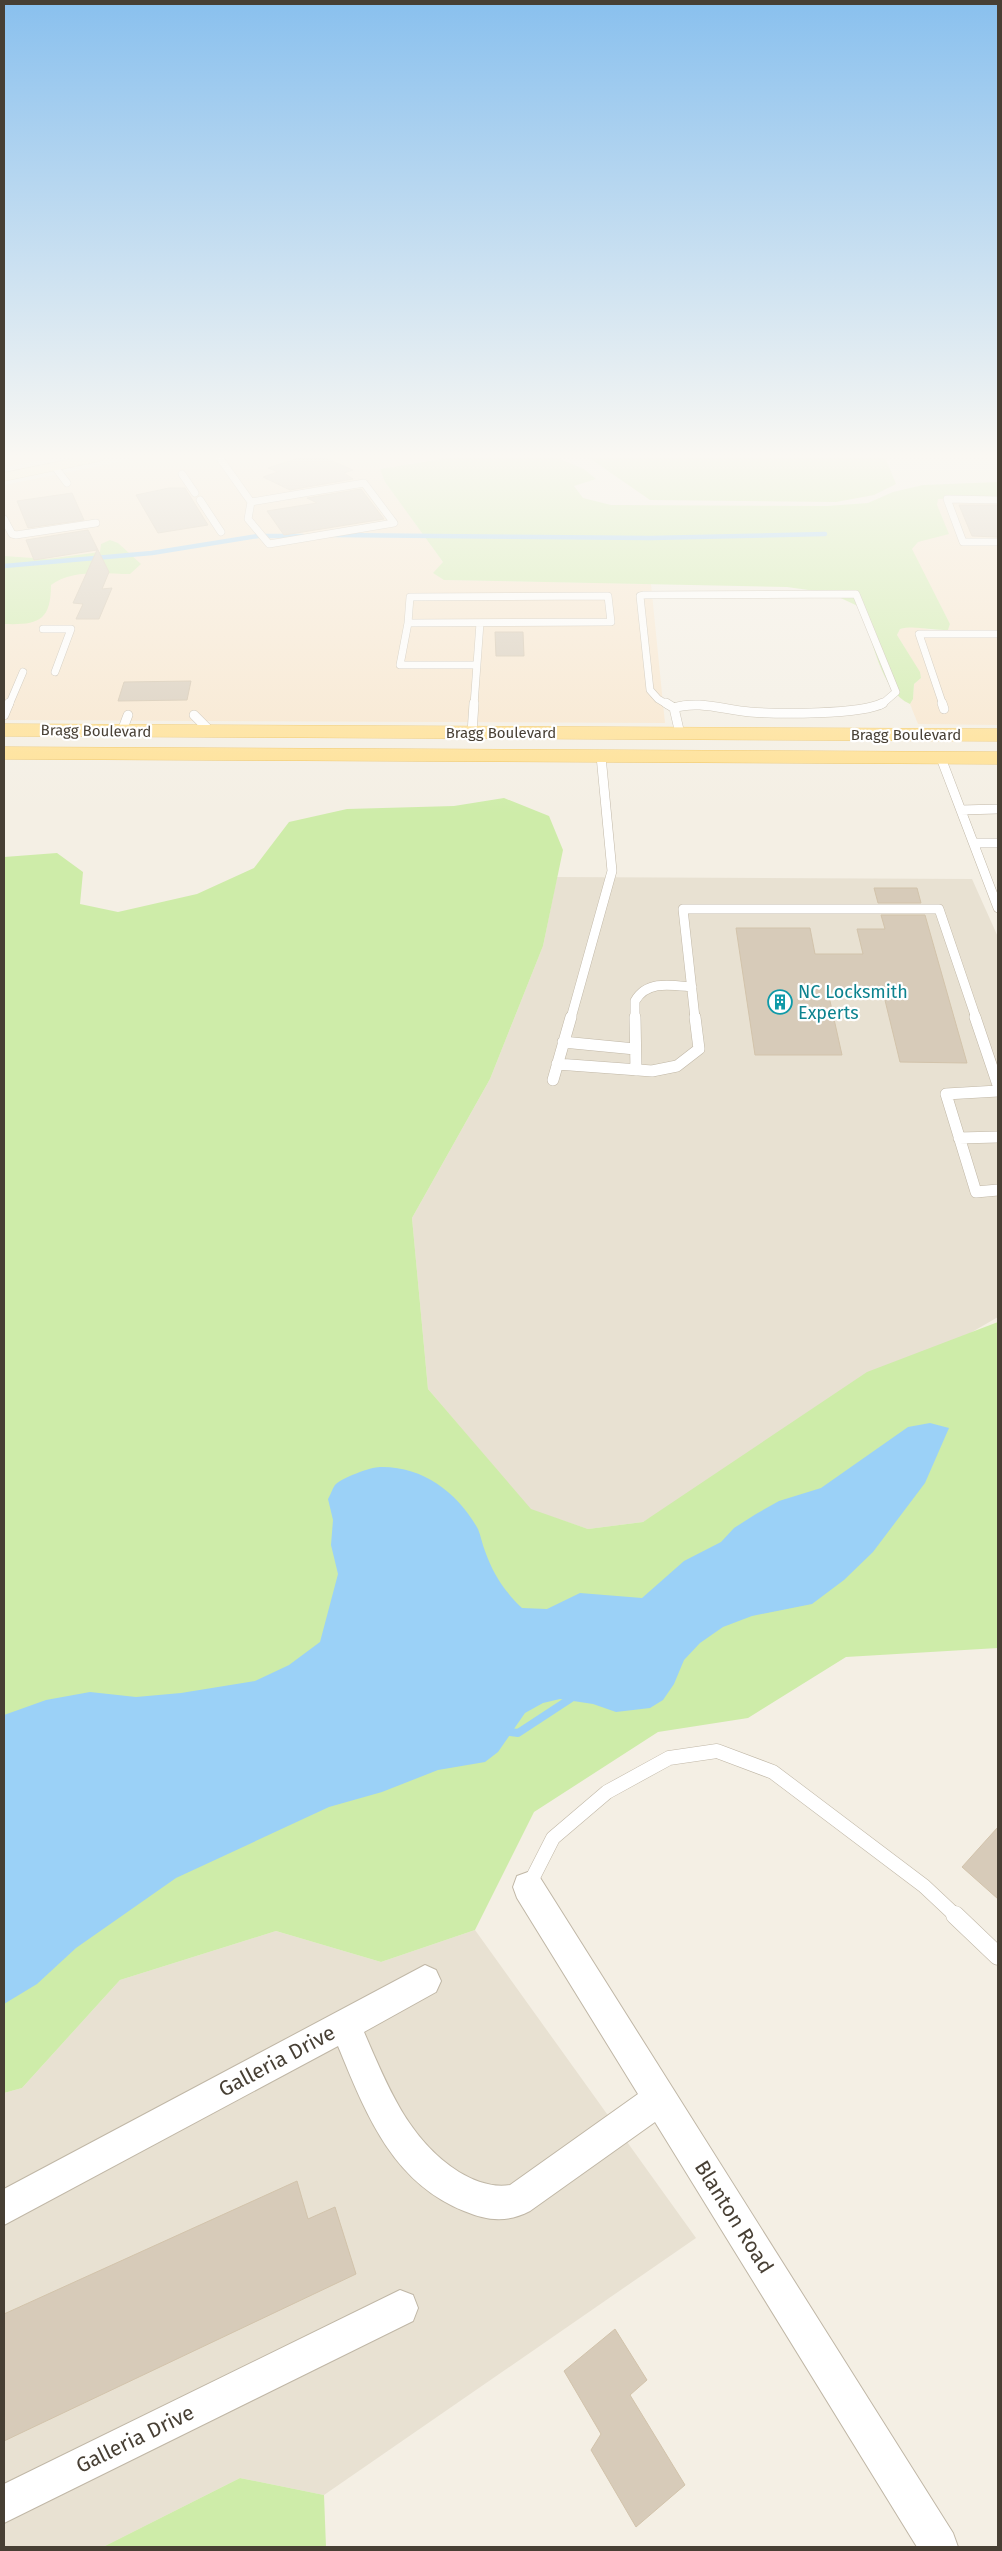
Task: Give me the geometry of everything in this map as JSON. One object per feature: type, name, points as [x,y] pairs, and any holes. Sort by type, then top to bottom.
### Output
[{"type":"main road","name":"Bragg Boulevard","points":[[4,730],[125,723],[211,732],[998,735]]},
{"type":"main road","name":"Bragg Boulevard","points":[[4,753],[998,758]]},
{"type":"street","name":"Blanton Road","points":[[528,1887],[939,2547]]},
{"type":"street","points":[[345,2025],[425,1982]]},
{"type":"street","name":"Galleria Drive","points":[[4,2208],[345,2025],[387,2122],[402,2146],[421,2166],[441,2182],[469,2196],[494,2202],[512,2202],[576,2160],[660,2098]]},
{"type":"street","name":"Galleria Drive","points":[[4,2504],[400,2308]]},
{"type":"lane","points":[[674,708],[686,704],[751,712],[860,711],[876,708],[888,701],[896,692],[856,594],[640,596],[650,690],[658,699],[674,708],[680,734]]},
{"type":"lane","points":[[408,623],[611,622],[608,596],[410,597],[408,623],[400,665],[477,665]]},
{"type":"lane","points":[[472,733],[480,623]]},
{"type":"lane","points":[[43,629],[71,629],[55,672]]},
{"type":"lane","points":[[944,709],[919,634],[998,634]]},
{"type":"lane","points":[[4,715],[23,672]]},
{"type":"lane","points":[[194,715],[211,732]]},
{"type":"lane","points":[[553,1080],[612,871],[601,756]]},
{"type":"lane","points":[[941,758],[998,908]]},
{"type":"lane","points":[[961,810],[998,810]]},
{"type":"lane","points":[[974,843],[998,843]]},
{"type":"lane","points":[[557,1064],[652,1071],[677,1066],[699,1049],[683,909],[939,909],[998,1085]]},
{"type":"lane","points":[[636,1070],[635,1001],[638,992],[646,987],[655,986],[692,987]]},
{"type":"lane","points":[[563,1042],[635,1049]]},
{"type":"lane","points":[[998,1091],[946,1094],[976,1192],[998,1190]]},
{"type":"lane","points":[[959,1138],[998,1137]]},
{"type":"lane","points":[[528,1887],[552,1838],[607,1792],[669,1758],[717,1752],[773,1772],[924,1886],[998,1956]]},
{"type":"shaded area","points":[[4,576],[439,576],[445,580],[651,584],[665,723],[4,720]]},
{"type":"shaded area","points":[[925,576],[998,576],[998,725],[918,724],[910,704],[913,699],[914,684],[921,678],[920,673],[897,635],[900,629],[912,626],[936,631],[948,630],[950,624]]},
{"type":"shaded area","points":[[557,877],[972,879],[998,937],[998,1317],[643,1522],[588,1529],[531,1510],[428,1389],[412,1218],[490,1079],[543,946]]},
{"type":"shaded area","points":[[475,1930],[696,2238],[324,2495],[240,2478],[103,2547],[4,2547],[4,2093],[22,2088],[120,1980],[276,1931],[381,1962]]},
{"type":"green space","points":[[4,576],[72,576],[51,585],[48,607],[40,619],[25,624],[4,624]]},
{"type":"green space","points":[[438,576],[926,576],[950,624],[948,630],[900,629],[897,635],[920,672],[921,678],[914,684],[913,699],[910,704],[900,698],[884,676],[873,648],[862,608],[830,593],[787,587],[444,580]]},
{"type":"green space","points":[[504,798],[549,816],[563,850],[543,946],[490,1079],[412,1218],[428,1389],[531,1509],[588,1529],[643,1522],[867,1372],[998,1322],[998,1648],[846,1657],[748,1718],[658,1732],[534,1812],[475,1930],[381,1962],[276,1931],[120,1980],[22,2088],[4,2093],[4,857],[57,853],[83,872],[80,904],[118,912],[197,894],[254,868],[289,822],[347,809],[454,806]]},
{"type":"green space","points":[[240,2478],[324,2495],[326,2547],[103,2547]]},
{"type":"water","points":[[930,1423],[949,1428],[925,1483],[873,1552],[844,1580],[812,1604],[752,1616],[723,1627],[700,1643],[684,1660],[674,1684],[663,1700],[650,1708],[616,1712],[593,1704],[560,1699],[543,1703],[525,1713],[498,1752],[485,1762],[438,1770],[382,1792],[329,1807],[176,1878],[76,1948],[37,1984],[4,2004],[4,1715],[46,1700],[90,1692],[136,1697],[181,1693],[255,1681],[289,1665],[320,1642],[338,1574],[331,1545],[333,1520],[328,1499],[338,1482],[356,1473],[380,1467],[411,1471],[438,1484],[450,1493],[470,1516],[478,1529],[492,1567],[510,1596],[522,1608],[547,1609],[580,1593],[642,1598],[684,1561],[721,1542],[734,1528],[756,1514],[779,1501],[821,1488],[908,1427]]},
{"type":"building","points":[[85,576],[107,576],[102,589],[112,588],[99,619],[76,619],[83,604],[73,603]]},
{"type":"building","points":[[495,632],[523,632],[524,656],[496,656]]},
{"type":"building","points":[[191,681],[187,700],[118,701],[124,682]]},
{"type":"building","points":[[874,888],[917,888],[921,903],[878,903]]},
{"type":"building","name":"NC Locksmith Experts","points":[[881,915],[925,915],[967,1063],[900,1062],[883,992],[828,992],[842,1055],[755,1055],[736,928],[810,928],[815,954],[863,954],[857,929],[885,929]]},
{"type":"building","points":[[998,1827],[998,1899],[962,1867]]},
{"type":"building","points":[[297,2181],[308,2219],[335,2207],[356,2274],[4,2441],[4,2314]]},
{"type":"building","points":[[615,2329],[647,2380],[630,2395],[685,2485],[636,2527],[591,2450],[601,2434],[564,2371]]},
{"type":"waterway","points":[[503,1731],[518,1733],[576,1695]]},
{"type":"place","name":"NC Locksmith Experts","points":[[780,1002]]}]
